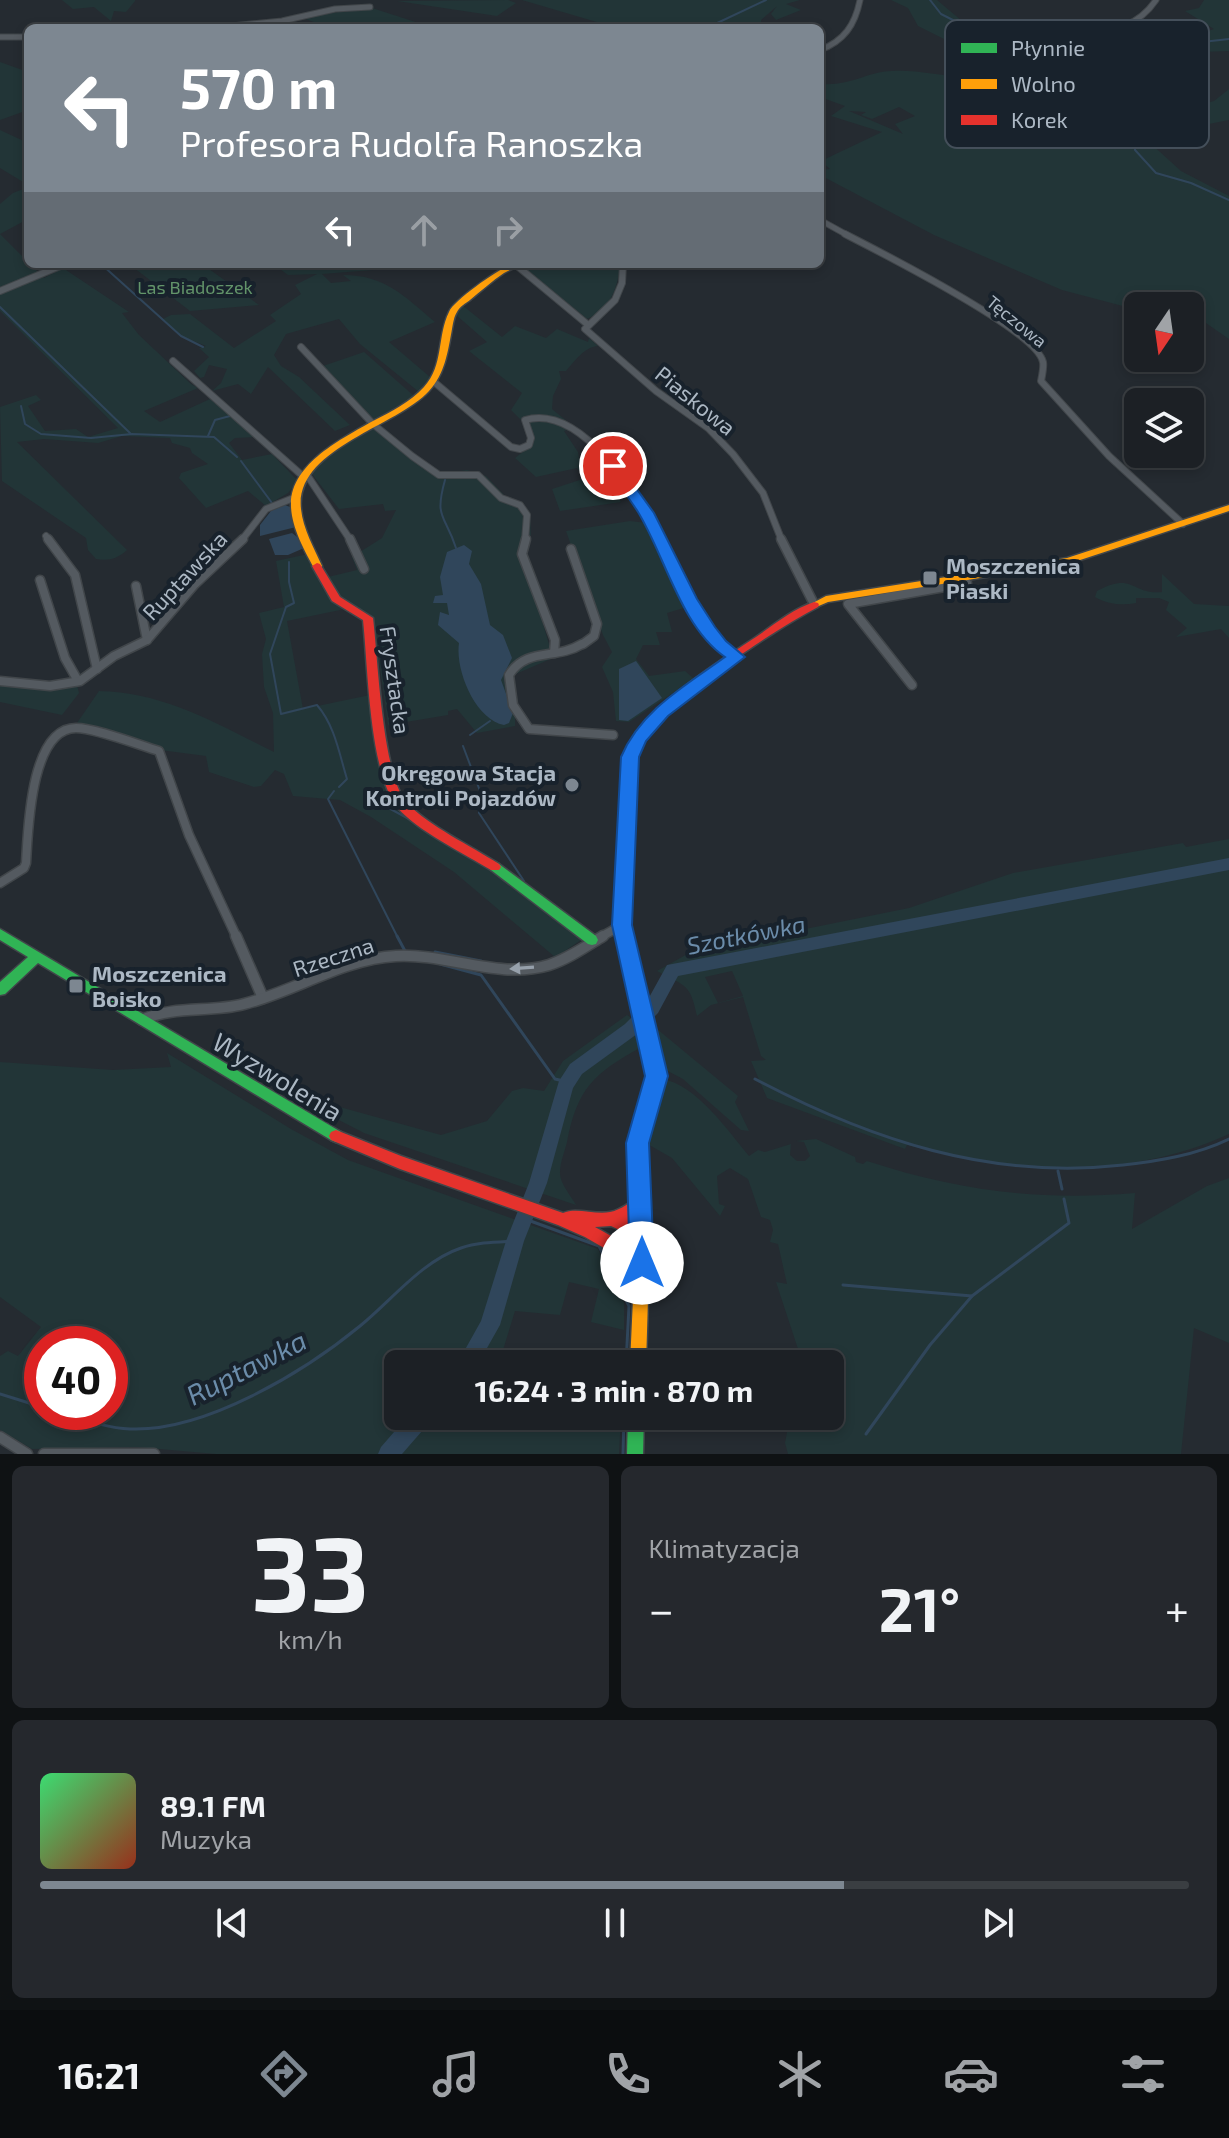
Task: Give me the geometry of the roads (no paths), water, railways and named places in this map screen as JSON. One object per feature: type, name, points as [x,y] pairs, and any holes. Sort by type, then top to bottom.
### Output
[{"type":"street","points":[[824,49],[835,45],[849,33],[858,15],[860,0]]},
{"type":"street","points":[[1138,20],[1156,0]]},
{"type":"street","points":[[252,24],[282,21],[335,9],[370,7]]},
{"type":"street","points":[[0,37],[24,37]]},
{"type":"street","name":"Tęczowa","points":[[824,222],[971,302],[1036,350],[1043,362],[1041,381],[1093,439],[1183,524]]},
{"type":"street","points":[[0,291],[57,268]]},
{"type":"street","points":[[296,497],[306,476],[335,444],[417,399],[433,381],[444,360],[448,324],[453,310],[508,268]]},
{"type":"street","name":"Piaskowa","points":[[521,268],[587,324],[587,332],[656,391],[708,428],[750,474],[763,493],[787,553],[814,604]]},
{"type":"street","points":[[587,324],[613,305],[623,268]]},
{"type":"street","points":[[301,347],[373,424],[436,474],[478,475],[501,498],[522,507],[527,515],[528,530],[522,554],[553,635],[554,653]]},
{"type":"street","points":[[173,361],[306,476],[346,529],[364,569]]},
{"type":"street","points":[[433,381],[511,447],[520,449],[529,445],[531,438],[525,420],[540,414],[563,421],[590,443],[610,462],[646,513],[689,600],[709,631],[720,645],[737,657]]},
{"type":"street","name":"Ruptawska","points":[[0,681],[50,686],[78,681],[147,640],[195,584],[242,540],[266,509],[296,497]]},
{"type":"street","name":"Frysztacka","points":[[296,497],[299,523],[326,586],[336,599],[368,618],[381,731],[400,804],[518,882],[592,940]]},
{"type":"street","points":[[639,1350],[643,1234],[637,1143],[656,1076],[622,925],[627,793],[633,748],[640,735],[661,712],[814,604],[843,594],[1068,561],[1229,508]]},
{"type":"street","points":[[46,536],[75,575],[97,669]]},
{"type":"street","points":[[571,549],[597,624],[595,635],[564,653],[536,653],[520,661],[512,668],[508,687],[521,724],[532,729],[613,735]]},
{"type":"street","points":[[912,685],[848,604],[967,583],[961,578]]},
{"type":"street","points":[[40,580],[47,592],[65,664],[78,681]]},
{"type":"street","points":[[136,586],[147,640]]},
{"type":"street","points":[[0,883],[24,868],[35,780],[53,737],[62,730],[75,728],[159,751],[189,835],[212,879],[263,998]]},
{"type":"street","name":"Rzeczna","points":[[142,1020],[157,1012],[242,1005],[376,958],[418,954],[519,970],[557,963],[622,925]]},
{"type":"street","name":"Wyzwolenia","points":[[0,934],[335,1136],[404,1164],[547,1212]]},
{"type":"street","points":[[0,990],[37,957]]},
{"type":"street","points":[[616,1221],[629,1216],[641,1203]]},
{"type":"street","points":[[547,1212],[616,1221],[643,1234]]},
{"type":"street","points":[[547,1212],[612,1241],[642,1263]]},
{"type":"street","points":[[612,1241],[628,1242],[643,1234]]},
{"type":"street","points":[[635,1454],[636,1430]]},
{"type":"street","points":[[0,1437],[27,1454]]},
{"type":"street","points":[[44,1454],[154,1454]]},
{"type":"water","points":[[285,505],[290,507],[296,527],[260,536],[260,525],[271,511]]},
{"type":"water","points":[[292,533],[301,540],[304,548],[288,555],[275,555],[269,539]]},
{"type":"water","points":[[464,545],[472,551],[469,564],[481,584],[490,625],[503,635],[512,658],[501,680],[513,713],[509,723],[504,725],[484,713],[469,692],[460,666],[459,643],[438,625],[440,612],[449,615],[447,603],[433,603],[435,596],[443,595],[440,577],[447,552]]},
{"type":"water","points":[[636,661],[662,698],[628,721],[619,720],[619,669]]},
{"type":"waterway","points":[[715,24],[766,0]]},
{"type":"waterway","points":[[930,0],[941,14],[953,20]]},
{"type":"waterway","points":[[1209,41],[1229,39]]},
{"type":"waterway","points":[[1135,148],[1156,173],[1191,183],[1229,200]]},
{"type":"waterway","points":[[105,268],[181,336],[203,347]]},
{"type":"waterway","points":[[0,307],[131,434]]},
{"type":"waterway","points":[[21,406],[25,424],[41,434],[91,438],[132,434],[214,437],[237,457]]},
{"type":"waterway","points":[[208,436],[215,420],[230,416]]},
{"type":"waterway","points":[[241,461],[272,503]]},
{"type":"waterway","points":[[445,480],[441,510],[456,548]]},
{"type":"waterway","points":[[289,562],[289,582],[294,603],[286,607],[270,654],[281,714],[317,705],[332,731],[347,779],[339,787]]},
{"type":"waterway","points":[[470,735],[490,721]]},
{"type":"waterway","points":[[463,746],[480,791],[479,813],[524,881]]},
{"type":"waterway","points":[[334,791],[328,799],[398,938]]},
{"type":"waterway","points":[[385,806],[440,836]]},
{"type":"waterway","name":"Szotkówka","points":[[475,1350],[490,1325],[515,1241],[538,1183],[565,1086],[576,1069],[631,1029],[652,1008],[673,970],[1229,864]]},
{"type":"waterway","points":[[397,936],[405,951]]},
{"type":"waterway","points":[[435,952],[481,961]]},
{"type":"waterway","points":[[440,964],[481,975],[555,1079],[568,1082]]},
{"type":"waterway","points":[[755,1079],[799,1101],[887,1137],[979,1160],[1026,1166],[1074,1168],[1137,1163],[1190,1153],[1229,1139]]},
{"type":"waterway","points":[[1058,1171],[1062,1189]]},
{"type":"waterway","points":[[972,1296],[1069,1223],[1064,1199]]},
{"type":"waterway","points":[[525,1219],[599,1246],[629,1306],[627,1350]]},
{"type":"waterway","name":"Ruptawka","points":[[128,1429],[190,1421],[252,1396],[337,1344],[433,1262],[461,1248],[515,1241]]},
{"type":"waterway","points":[[843,1285],[972,1296]]},
{"type":"waterway","points":[[866,1434],[930,1345],[972,1296]]},
{"type":"waterway","name":"Ruptawka","points":[[0,1394],[24,1401]]},
{"type":"waterway","name":"Szotkówka","points":[[388,1454],[409,1430]]},
{"type":"waterway","points":[[623,1454],[624,1430]]},
{"type":"place","name":"Moszczenica Piaski","points":[[930,578]]},
{"type":"place","name":"Okręgowa Stacja Kontroli Pojazdów","points":[[572,785]]},
{"type":"place","name":"Moszczenica Boisko","points":[[76,986]]},
{"type":"park label","name":"Las Biadoszek","points":[[195,287]]}]
